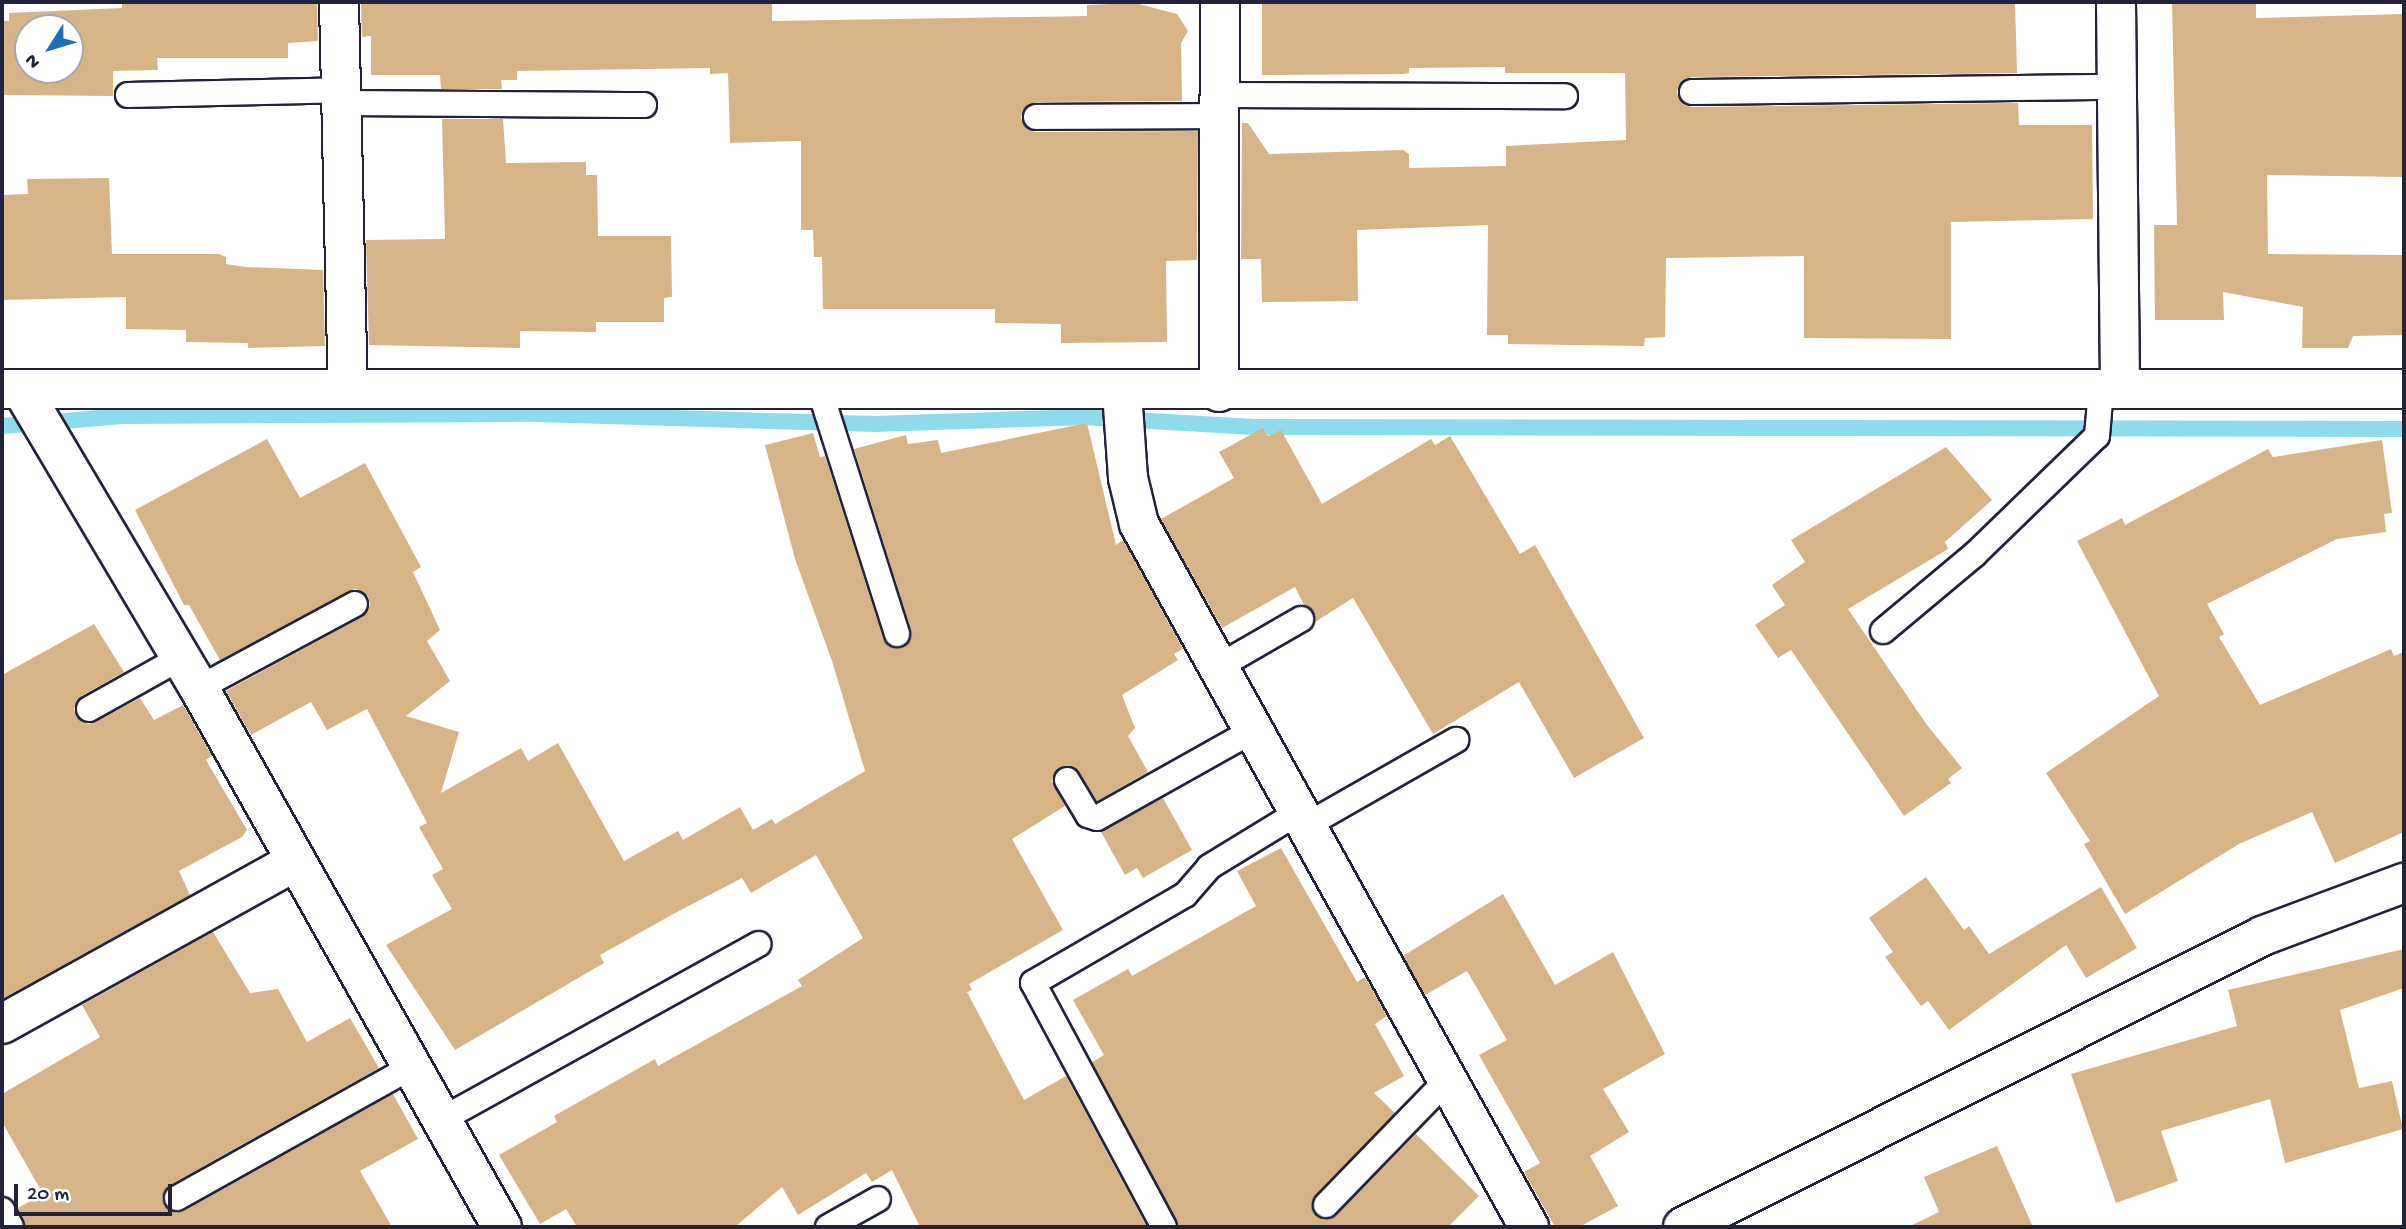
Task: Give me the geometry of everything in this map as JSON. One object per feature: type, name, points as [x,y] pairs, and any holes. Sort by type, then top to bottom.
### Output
[{"type":"street","points":[[339,2],[348,388]]},
{"type":"street","points":[[1219,392],[1220,2]]},
{"type":"street","points":[[2111,389],[2116,2]]},
{"type":"street","points":[[12,389],[1219,392],[2404,388]]},
{"type":"street","points":[[12,389],[191,672],[410,1068],[502,1227]]},
{"type":"street","points":[[1122,392],[1128,478],[1139,524],[1450,1077],[1530,1227]]},
{"type":"street","points":[[2,1024],[296,861]]},
{"type":"street","points":[[1683,1227],[2262,936],[2404,883]]},
{"type":"lane","points":[[1692,92],[2117,87]]},
{"type":"lane","points":[[128,95],[342,97],[644,105]]},
{"type":"lane","points":[[1037,117],[1220,105],[1565,96]]},
{"type":"lane","points":[[1883,631],[1973,555],[2097,436],[2111,389]]},
{"type":"lane","points":[[820,391],[897,634]]},
{"type":"lane","points":[[89,709],[191,672],[355,604]]},
{"type":"lane","points":[[1218,667],[1301,619]]},
{"type":"lane","points":[[1067,780],[1088,815],[1097,818],[1254,730]]},
{"type":"lane","points":[[1164,1227],[1033,984],[1185,895],[1209,867],[1455,740]]},
{"type":"lane","points":[[441,1120],[758,944]]},
{"type":"lane","points":[[177,1198],[410,1068]]},
{"type":"lane","points":[[1326,1205],[1450,1077]]},
{"type":"lane","points":[[828,1227],[878,1199]]},
{"type":"lane","points":[[2,1210],[11,1227]]},
{"type":"building","points":[[122,2],[317,2],[318,41],[288,43],[288,58],[157,58],[158,70],[113,71],[113,96],[2,95],[2,21],[9,21],[9,13],[122,8]]},
{"type":"building","points":[[361,2],[772,2],[772,21],[1087,16],[1087,5],[1135,3],[1177,14],[1188,31],[1181,43],[1182,101],[1036,102],[1023,109],[1021,118],[1028,130],[1036,132],[1198,131],[1197,260],[1166,261],[1167,342],[1061,343],[1061,324],[995,323],[995,309],[823,309],[822,257],[814,257],[813,230],[801,230],[801,141],[730,143],[728,73],[710,74],[710,68],[517,71],[517,80],[501,80],[502,89],[441,89],[440,75],[371,75],[371,36],[362,37]]},
{"type":"building","points":[[1262,2],[2015,2],[2017,73],[1692,77],[1679,84],[1677,93],[1684,105],[1692,107],[2018,103],[2019,125],[2092,125],[2093,219],[1951,222],[1951,339],[1804,338],[1804,256],[1666,258],[1665,337],[1645,338],[1644,346],[1508,344],[1508,335],[1487,335],[1488,225],[1357,230],[1358,301],[1262,302],[1261,259],[1241,259],[1242,123],[1248,123],[1269,154],[1403,150],[1409,154],[1409,168],[1506,166],[1506,146],[1626,140],[1625,73],[1505,73],[1505,67],[1409,68],[1409,73],[1403,74],[1262,75]]},
{"type":"building","points":[[2172,2],[2256,2],[2256,18],[2404,14],[2404,177],[2267,175],[2268,254],[2404,255],[2404,335],[2353,336],[2348,348],[2302,348],[2303,307],[2223,292],[2224,320],[2155,320],[2154,225],[2177,225]]},
{"type":"building","points":[[442,119],[503,119],[506,163],[586,162],[586,175],[597,175],[598,236],[671,236],[672,297],[664,298],[664,322],[596,322],[596,332],[520,331],[520,348],[369,345],[366,240],[445,239]]},
{"type":"building","points":[[109,178],[112,254],[219,254],[226,257],[226,264],[245,267],[323,270],[325,346],[248,348],[248,343],[186,342],[186,330],[126,329],[126,297],[2,300],[2,195],[28,194],[27,179]]},
{"type":"building","points":[[1087,423],[1116,545],[1123,540],[1183,649],[1174,654],[1178,660],[1122,695],[1135,728],[1128,736],[1148,772],[1097,801],[1075,767],[1060,767],[1052,781],[1065,806],[1012,839],[1063,930],[969,984],[972,990],[967,992],[1024,1100],[1066,1076],[1147,1227],[920,1227],[892,1170],[872,1182],[866,1173],[798,1215],[782,1187],[735,1227],[577,1227],[566,1209],[540,1224],[499,1155],[557,1122],[554,1116],[655,1059],[658,1066],[802,986],[798,980],[863,938],[816,855],[751,893],[742,878],[677,912],[600,955],[604,963],[455,1050],[386,945],[452,909],[432,875],[443,869],[419,827],[427,823],[367,709],[327,730],[311,702],[251,735],[226,691],[362,617],[370,605],[368,596],[356,589],[348,591],[220,660],[189,605],[184,605],[135,510],[267,439],[300,498],[365,463],[421,567],[413,572],[440,630],[427,641],[450,681],[406,716],[459,732],[441,793],[521,748],[528,761],[558,743],[624,861],[678,831],[683,840],[740,807],[753,830],[772,819],[775,824],[865,771],[832,661],[795,559],[765,445],[813,433],[820,457],[825,456],[883,638],[888,645],[901,648],[908,643],[911,630],[854,449],[906,435],[908,444],[938,440],[941,453]]},
{"type":"building","points":[[1263,428],[1268,436],[1281,430],[1322,504],[1431,439],[1435,445],[1450,436],[1520,554],[1535,545],[1644,738],[1574,778],[1519,682],[1433,734],[1353,598],[1315,622],[1313,611],[1304,605],[1295,587],[1222,628],[1161,519],[1234,478],[1219,452]]},
{"type":"building","points":[[2382,440],[2392,513],[2384,514],[2386,532],[2337,539],[2207,604],[2224,634],[2219,637],[2260,705],[2391,649],[2394,656],[2404,652],[2404,832],[2335,863],[2312,812],[2239,844],[2125,914],[2084,844],[2090,841],[2046,773],[2159,696],[2077,541],[2122,518],[2125,525],[2268,449],[2273,457]]},
{"type":"building","points":[[1946,447],[1992,500],[1945,542],[1948,549],[1848,609],[1927,725],[1962,768],[1948,779],[1951,783],[1904,816],[1791,650],[1778,658],[1755,625],[1785,605],[1772,585],[1805,562],[1791,540]]},
{"type":"building","points":[[94,624],[124,672],[81,696],[74,708],[76,717],[88,724],[96,722],[140,698],[154,720],[183,705],[212,756],[206,760],[247,830],[242,837],[179,871],[190,895],[2,999],[2,675]]},
{"type":"building","points":[[1163,798],[1192,850],[1143,878],[1137,868],[1125,875],[1101,832]]},
{"type":"building","points":[[1281,848],[1357,982],[1365,977],[1387,1016],[1375,1024],[1404,1076],[1374,1093],[1395,1113],[1315,1195],[1312,1210],[1323,1220],[1336,1216],[1416,1134],[1479,1196],[1448,1227],[1179,1227],[1092,1062],[1104,1055],[1073,1000],[1128,969],[1132,976],[1256,906],[1237,871]]},
{"type":"building","points":[[1926,877],[1964,930],[1969,926],[1989,954],[2101,887],[2137,948],[2086,978],[2066,945],[1949,1030],[1928,1001],[1921,1006],[1885,957],[1893,952],[1869,918]]},
{"type":"building","points":[[1503,894],[1555,985],[1613,952],[1665,1054],[1603,1089],[1629,1132],[1590,1156],[1618,1206],[1579,1227],[1555,1227],[1524,1172],[1540,1163],[1479,1055],[1507,1040],[1467,971],[1425,995],[1403,956]]},
{"type":"building","points":[[213,932],[250,993],[278,989],[307,1042],[350,1018],[379,1068],[170,1185],[162,1197],[164,1206],[176,1213],[184,1211],[393,1094],[418,1139],[360,1171],[392,1227],[26,1227],[18,1208],[43,1194],[2,1122],[2,1094],[100,1037],[82,1005]]},
{"type":"building","points":[[2404,949],[2404,988],[2340,1010],[2359,1088],[2392,1081],[2403,1129],[2285,1163],[2270,1099],[2161,1131],[2178,1181],[2116,1203],[2071,1074],[2237,1026],[2228,990]]},
{"type":"building","points":[[1997,1146],[2033,1227],[1908,1227],[1939,1212],[1924,1177]]},
{"type":"waterway","points":[[2,426],[124,416],[538,414],[875,424],[1081,417],[1254,427],[2404,429]]}]
